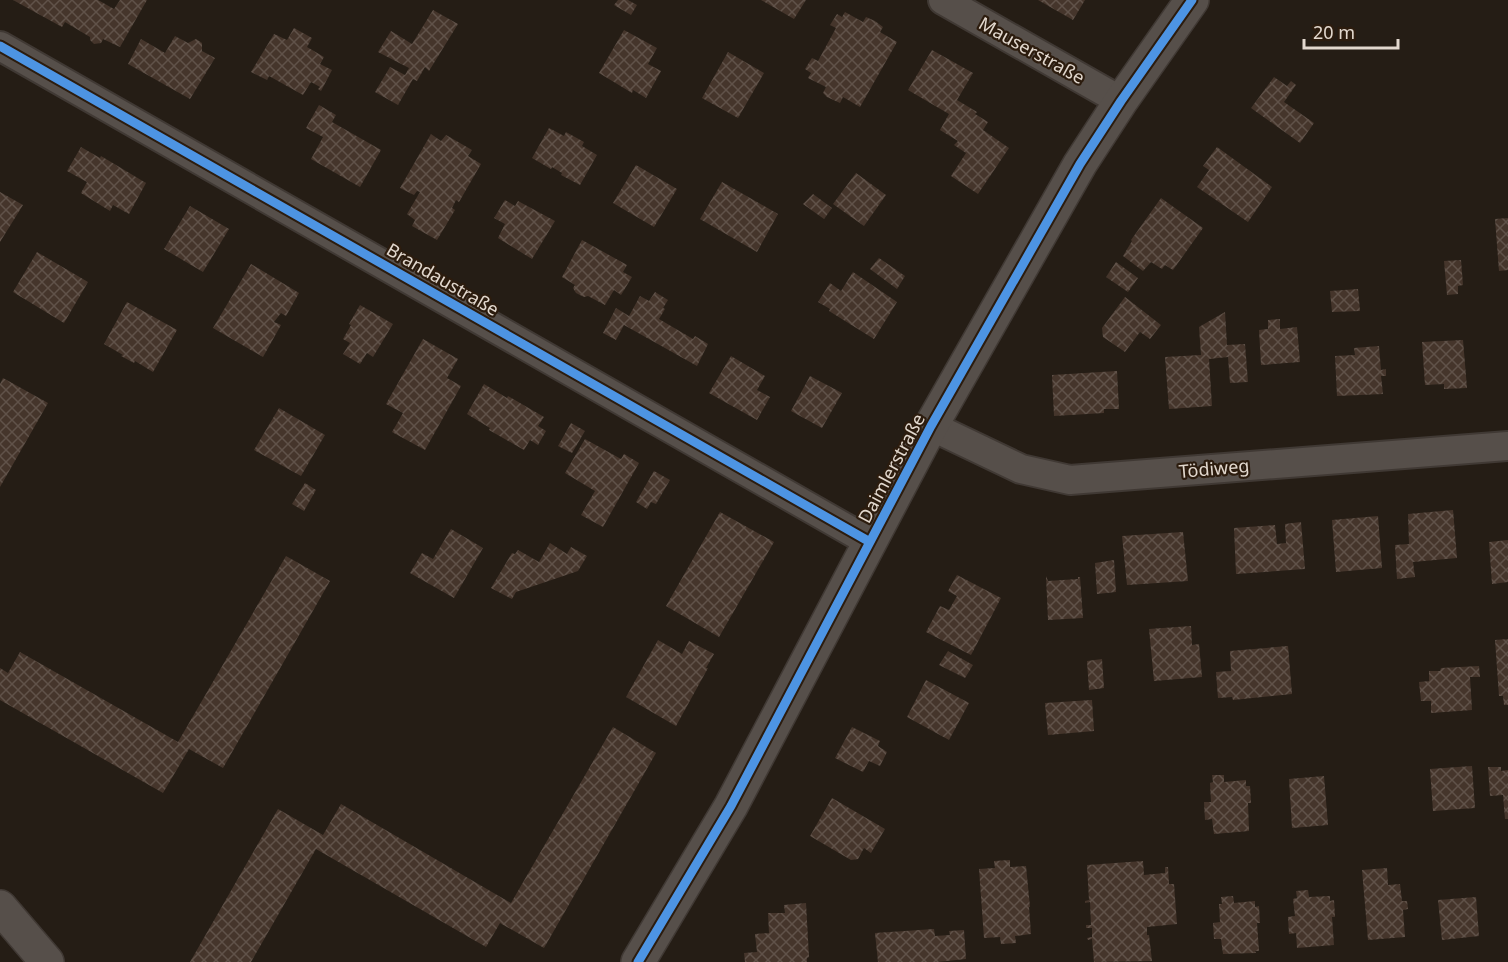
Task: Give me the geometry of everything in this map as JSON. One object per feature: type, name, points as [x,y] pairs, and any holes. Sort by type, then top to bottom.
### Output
[{"type":"street","name":"Mauserstraße","points":[[943,0],[1121,101]]},
{"type":"street","name":"Daimlerstraße","points":[[638,962],[731,806],[931,426],[1080,164],[1192,0]]},
{"type":"street","name":"Brandaustraße","points":[[0,46],[870,542]]},
{"type":"street","name":"Tödiweg","points":[[931,426],[1021,469],[1070,480],[1508,446]]},
{"type":"street","points":[[0,907],[47,962]]},
{"type":"building","points":[[13,0],[98,0],[114,9],[120,0],[147,0],[120,47],[103,39],[101,43],[94,44],[90,37],[65,22],[62,27]]},
{"type":"building","points":[[618,0],[628,0],[637,5],[631,15],[614,5]]},
{"type":"building","points":[[761,0],[806,0],[794,19]]},
{"type":"building","points":[[1038,0],[1085,0],[1073,20]]},
{"type":"building","points":[[433,10],[458,24],[429,71],[425,67],[417,81],[413,79],[398,105],[375,92],[390,67],[405,75],[409,68],[378,52],[391,31],[412,44]]},
{"type":"building","points":[[845,12],[863,22],[866,17],[875,21],[883,27],[880,32],[897,42],[860,107],[843,97],[840,103],[827,97],[823,93],[826,87],[808,78],[811,73],[805,69],[812,58],[818,61],[836,28],[830,25],[837,14],[842,17]]},
{"type":"building","points":[[294,28],[312,38],[307,47],[324,57],[320,64],[332,70],[321,91],[318,89],[320,87],[311,82],[303,95],[269,76],[267,80],[251,72],[274,34],[287,40]]},
{"type":"building","points":[[624,30],[657,48],[648,64],[661,71],[646,98],[633,90],[632,93],[599,73]]},
{"type":"building","points":[[175,36],[188,43],[196,39],[202,43],[202,51],[215,58],[190,99],[128,64],[141,39],[165,53]]},
{"type":"building","points":[[932,50],[973,73],[957,100],[988,122],[983,130],[1009,148],[978,194],[951,176],[966,153],[954,145],[958,141],[940,130],[949,114],[908,90]]},
{"type":"building","points":[[728,52],[764,73],[738,118],[702,98]]},
{"type":"building","points":[[1274,77],[1287,86],[1291,81],[1296,85],[1284,102],[1314,123],[1300,143],[1251,108]]},
{"type":"building","points":[[319,105],[336,115],[332,122],[381,150],[360,187],[311,159],[323,137],[306,128]]},
{"type":"building","points":[[549,128],[564,136],[566,132],[584,142],[582,146],[597,155],[580,185],[561,175],[562,173],[552,167],[551,169],[532,158]]},
{"type":"building","points":[[431,134],[441,141],[446,135],[472,150],[468,156],[481,164],[459,202],[456,200],[452,208],[455,210],[437,240],[412,226],[415,220],[407,214],[420,192],[417,191],[414,195],[400,188]]},
{"type":"building","points":[[81,147],[100,158],[101,156],[146,183],[129,214],[113,205],[110,211],[81,193],[87,182],[67,171]]},
{"type":"building","points":[[1217,147],[1272,187],[1248,222],[1197,187],[1209,170],[1203,166]]},
{"type":"building","points":[[636,165],[677,189],[654,227],[613,203]]},
{"type":"building","points":[[856,173],[886,195],[864,226],[833,204]]},
{"type":"building","points":[[722,182],[778,214],[757,252],[700,219]]},
{"type":"building","points":[[0,192],[23,205],[0,242]]},
{"type":"building","points":[[813,194],[832,208],[824,219],[803,204]]},
{"type":"building","points":[[1161,198],[1203,228],[1173,270],[1165,265],[1162,269],[1151,262],[1143,271],[1123,256],[1131,240]]},
{"type":"building","points":[[505,200],[515,206],[518,201],[555,221],[532,259],[498,238],[505,224],[494,218]]},
{"type":"building","points":[[190,206],[229,229],[203,272],[164,249]]},
{"type":"building","points":[[1508,218],[1508,270],[1499,271],[1495,219]]},
{"type":"building","points":[[582,240],[627,265],[623,272],[632,277],[621,295],[614,290],[605,305],[588,296],[584,297],[576,293],[573,288],[575,285],[562,277]]},
{"type":"building","points":[[37,252],[88,282],[64,323],[13,292]]},
{"type":"building","points":[[879,258],[905,276],[897,289],[870,269]]},
{"type":"building","points":[[1461,260],[1463,285],[1458,286],[1458,294],[1447,295],[1444,261]]},
{"type":"building","points":[[1116,262],[1138,278],[1128,292],[1106,277]]},
{"type":"building","points":[[251,264],[299,293],[286,316],[281,313],[274,322],[281,325],[263,357],[213,328]]},
{"type":"building","points":[[853,272],[897,302],[874,339],[818,302],[830,283],[841,291]]},
{"type":"building","points":[[1358,289],[1360,311],[1332,312],[1330,291]]},
{"type":"building","points":[[655,292],[668,300],[659,319],[693,339],[695,336],[708,344],[697,366],[624,325],[616,340],[603,333],[616,308],[629,316],[640,296],[649,301]]},
{"type":"building","points":[[1125,297],[1161,325],[1150,339],[1140,332],[1125,352],[1103,337],[1102,328]]},
{"type":"building","points":[[127,302],[177,330],[153,372],[121,356],[123,355],[104,344]]},
{"type":"building","points":[[360,305],[393,324],[373,357],[367,353],[360,364],[343,354],[350,343],[343,339]]},
{"type":"building","points":[[1225,312],[1227,345],[1245,344],[1248,382],[1230,383],[1228,357],[1209,359],[1212,406],[1169,409],[1165,357],[1201,355],[1199,327]]},
{"type":"building","points":[[1280,319],[1280,329],[1297,327],[1300,362],[1261,365],[1259,330],[1268,329],[1268,320]]},
{"type":"building","points":[[423,339],[458,359],[447,378],[461,386],[425,450],[392,432],[403,413],[386,404]]},
{"type":"building","points":[[1463,340],[1467,388],[1444,389],[1444,384],[1425,385],[1422,342]]},
{"type":"building","points":[[1379,346],[1381,370],[1386,369],[1386,376],[1381,376],[1383,394],[1337,396],[1335,356],[1355,355],[1354,348]]},
{"type":"building","points":[[731,356],[765,376],[757,390],[770,397],[757,420],[709,393]]},
{"type":"building","points":[[1117,371],[1119,409],[1104,409],[1104,413],[1054,416],[1052,375]]},
{"type":"building","points":[[810,376],[842,393],[822,428],[791,411]]},
{"type":"building","points":[[3,378],[48,403],[0,487],[0,384]]},
{"type":"building","points":[[484,384],[544,417],[538,426],[546,431],[538,445],[530,440],[524,450],[467,414]]},
{"type":"building","points":[[279,408],[325,435],[301,476],[254,450]]},
{"type":"building","points":[[571,423],[585,431],[572,453],[558,446]]},
{"type":"building","points":[[585,439],[621,459],[624,454],[639,463],[603,527],[581,515],[595,491],[565,473]]},
{"type":"building","points":[[654,471],[670,480],[656,504],[651,502],[647,509],[636,502]]},
{"type":"building","points":[[305,483],[316,490],[304,511],[292,504]]},
{"type":"building","points":[[1453,510],[1457,558],[1413,562],[1415,577],[1397,579],[1395,545],[1409,544],[1408,514]]},
{"type":"building","points":[[720,512],[774,542],[719,637],[666,606]]},
{"type":"building","points":[[1378,516],[1382,568],[1336,572],[1332,520]]},
{"type":"building","points":[[1301,522],[1305,569],[1236,574],[1234,528],[1275,525],[1277,544],[1286,543],[1285,524]]},
{"type":"building","points":[[451,529],[483,548],[454,598],[410,573],[422,553],[433,559]]},
{"type":"building","points":[[1183,532],[1188,581],[1127,585],[1122,536]]},
{"type":"building","points":[[1508,540],[1508,582],[1492,584],[1489,542]]},
{"type":"building","points":[[550,543],[567,554],[571,547],[587,556],[578,571],[516,592],[512,599],[491,588],[512,553],[515,554],[518,550],[539,562]]},
{"type":"building","points":[[286,556],[330,581],[223,768],[189,749],[163,793],[0,700],[0,668],[8,673],[20,652],[178,742]]},
{"type":"building","points":[[1114,560],[1116,592],[1097,594],[1095,563]]},
{"type":"building","points":[[957,575],[1001,598],[971,655],[926,632],[940,606],[949,610],[957,596],[948,591]]},
{"type":"building","points":[[1046,576],[1048,581],[1080,577],[1083,618],[1048,620]]},
{"type":"building","points":[[1191,626],[1192,645],[1199,644],[1202,677],[1154,681],[1149,629]]},
{"type":"building","points":[[1508,639],[1508,705],[1504,705],[1503,696],[1499,696],[1495,640]]},
{"type":"building","points":[[658,640],[682,654],[689,641],[714,654],[676,726],[626,697]]},
{"type":"building","points":[[1288,646],[1292,694],[1233,700],[1232,697],[1218,698],[1216,672],[1231,671],[1230,651]]},
{"type":"building","points":[[948,651],[973,665],[965,678],[939,665]]},
{"type":"building","points":[[1102,659],[1104,688],[1089,690],[1087,661]]},
{"type":"building","points":[[1479,666],[1480,677],[1470,677],[1472,710],[1431,713],[1431,701],[1421,701],[1419,682],[1429,681],[1429,671]]},
{"type":"building","points":[[926,680],[969,703],[949,740],[907,717]]},
{"type":"building","points":[[1092,700],[1094,731],[1048,735],[1045,703]]},
{"type":"building","points":[[613,727],[656,753],[544,948],[500,923],[486,947],[316,849],[251,962],[190,962],[278,809],[323,835],[341,804],[511,903]]},
{"type":"building","points":[[852,727],[880,741],[878,746],[887,752],[880,766],[869,761],[863,772],[835,758]]},
{"type":"building","points":[[1472,766],[1475,808],[1433,811],[1430,769]]},
{"type":"building","points":[[1488,767],[1501,767],[1501,771],[1508,770],[1508,819],[1505,819],[1503,795],[1490,796]]},
{"type":"building","points":[[1212,775],[1224,775],[1224,782],[1246,780],[1246,786],[1250,786],[1249,831],[1214,834],[1212,819],[1205,820],[1204,802],[1211,802]]},
{"type":"building","points":[[1324,776],[1328,825],[1292,828],[1289,779]]},
{"type":"building","points":[[832,798],[885,829],[871,853],[864,848],[858,859],[851,860],[810,836]]},
{"type":"building","points":[[1010,860],[1010,867],[1026,866],[1031,934],[1015,936],[1016,943],[1001,944],[1000,937],[984,938],[979,869],[995,868],[994,861]]},
{"type":"building","points":[[1143,861],[1144,875],[1165,873],[1165,867],[1168,867],[1169,884],[1174,884],[1177,924],[1147,927],[1152,961],[1094,962],[1092,939],[1087,938],[1092,937],[1092,928],[1086,928],[1086,925],[1091,925],[1090,902],[1085,903],[1089,900],[1087,865]]},
{"type":"building","points":[[1387,868],[1388,885],[1400,884],[1402,901],[1407,901],[1408,909],[1403,910],[1405,937],[1368,940],[1362,870]]},
{"type":"building","points":[[1308,890],[1309,897],[1330,896],[1330,901],[1334,900],[1335,917],[1332,917],[1334,945],[1297,948],[1296,933],[1289,934],[1288,917],[1295,916],[1293,899],[1297,898],[1296,891]]},
{"type":"building","points":[[1233,896],[1234,903],[1255,901],[1255,907],[1259,906],[1260,923],[1257,923],[1259,951],[1255,951],[1256,953],[1223,954],[1221,939],[1214,939],[1213,923],[1220,922],[1221,897]]},
{"type":"building","points":[[1476,897],[1479,936],[1442,940],[1438,900]]},
{"type":"building","points":[[806,903],[809,957],[807,962],[745,962],[744,953],[757,952],[755,934],[769,933],[768,913],[785,913],[784,905]]},
{"type":"building","points":[[934,929],[935,936],[950,935],[949,931],[964,930],[966,959],[937,962],[878,962],[875,933]]},
{"type":"cycle path","points":[[638,962],[731,806],[931,426],[1080,164],[1192,0]]},
{"type":"cycle path","points":[[0,46],[870,542]]}]
